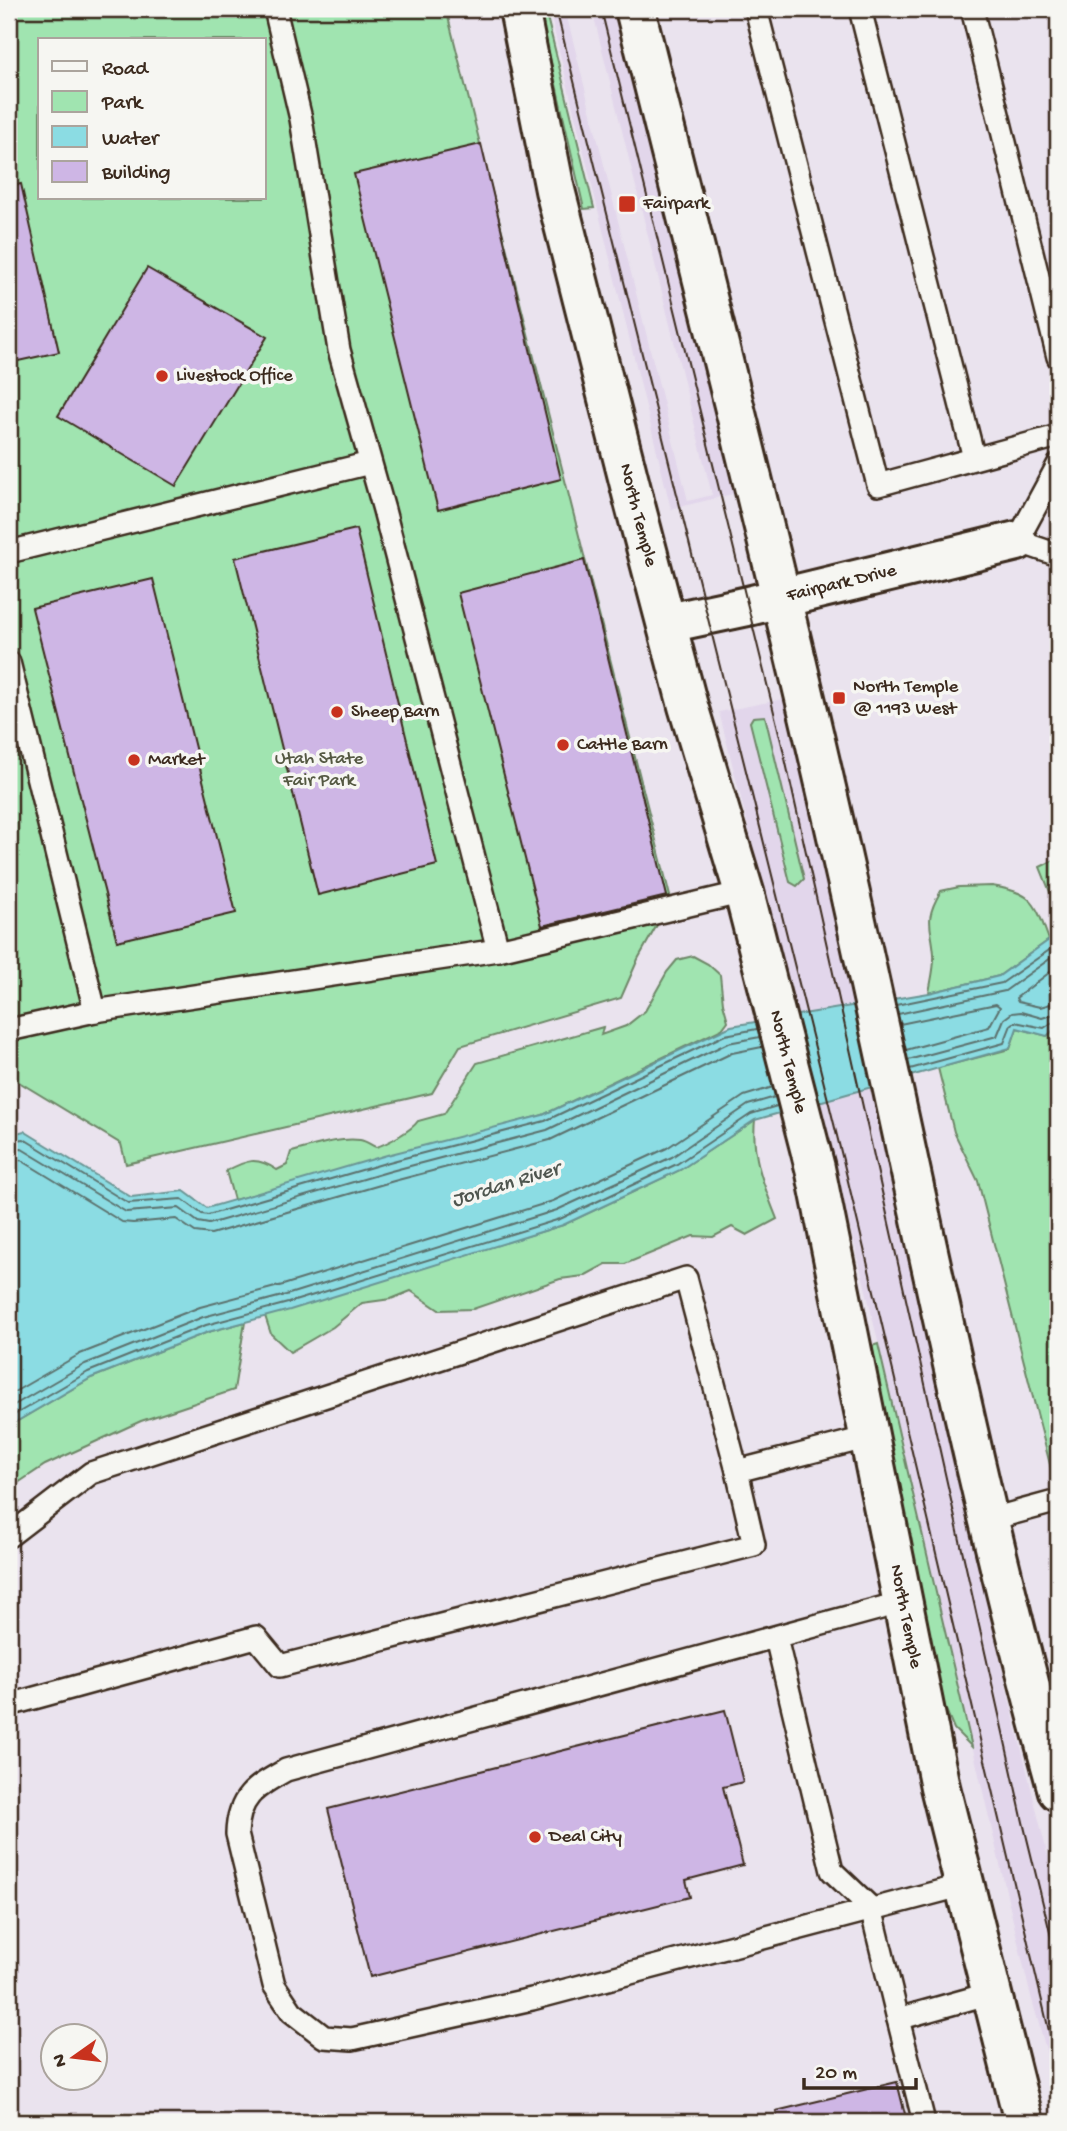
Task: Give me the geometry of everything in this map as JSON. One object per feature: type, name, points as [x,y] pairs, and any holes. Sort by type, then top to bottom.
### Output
[{"type":"main road","name":"North Temple","points":[[519,9],[555,190],[635,505],[688,706],[744,892],[815,1168],[940,1787],[1024,2122]]},
{"type":"main road","points":[[635,9],[782,597],[862,944],[988,1520],[1058,1791]]},
{"type":"main road","name":"Fairpark Drive","points":[[668,623],[1017,541]]},
{"type":"lane","points":[[275,9],[302,119],[338,350],[498,950]]},
{"type":"lane","points":[[756,9],[878,485],[1058,436]]},
{"type":"lane","points":[[860,9],[974,458]]},
{"type":"lane","points":[[972,9],[1058,357]]},
{"type":"lane","points":[[9,552],[370,463]]},
{"type":"lane","points":[[1058,464],[1017,541],[1058,555]]},
{"type":"lane","points":[[9,663],[94,1011]]},
{"type":"lane","points":[[9,1030],[94,1011],[498,950],[744,892]]},
{"type":"lane","points":[[9,1536],[91,1473],[686,1278],[754,1545],[280,1666],[256,1637],[9,1705]]},
{"type":"lane","points":[[737,1471],[869,1437]]},
{"type":"lane","points":[[988,1520],[1058,1501]]},
{"type":"lane","points":[[903,1602],[286,1770],[259,1785],[244,1802],[237,1816],[237,1834],[274,1985],[292,2012],[324,2037],[352,2039],[532,1999],[964,1885]]},
{"type":"lane","points":[[776,1638],[832,1871],[871,1908],[924,2122]]},
{"type":"lane","points":[[898,2019],[991,1993]]},
{"type":"shaded area","points":[[549,9],[565,9],[688,501],[712,495],[592,9],[618,9],[737,493],[671,509]]},
{"type":"shaded area","points":[[788,698],[841,928],[892,1178],[946,1420],[1007,1690],[1058,1898],[1058,2092],[1029,1989],[865,1286],[719,712]],"holes":[[[759,716],[765,717],[804,879],[794,886],[790,882],[750,722]]]},
{"type":"green space","name":"Utah State Fair Park","points":[[9,9],[446,9],[671,900],[638,959],[621,998],[460,1046],[432,1093],[126,1164],[121,1144],[9,1076]]},
{"type":"green space","points":[[539,9],[545,9],[594,208],[584,209]]},
{"type":"green space","points":[[765,716],[804,879],[797,886],[790,882],[750,722],[753,717]]},
{"type":"green space","points":[[1058,858],[1058,912],[1040,867]]},
{"type":"green space","points":[[992,886],[1017,892],[1031,901],[1049,940],[999,976],[929,993],[934,959],[930,917],[935,901],[941,891],[959,887]]},
{"type":"green space","points":[[693,956],[720,975],[728,1021],[722,1029],[543,1115],[234,1200],[226,1171],[240,1164],[257,1161],[277,1170],[287,1165],[291,1152],[343,1140],[362,1141],[376,1147],[393,1140],[418,1121],[444,1114],[477,1063],[603,1027],[601,1035],[626,1026],[645,1011],[677,960]]},
{"type":"green space","points":[[1058,1026],[1058,1496],[978,1181],[954,1132],[938,1068],[1010,1049],[1017,1028],[1047,1036]]},
{"type":"green space","points":[[755,1120],[757,1158],[777,1219],[747,1235],[732,1227],[713,1237],[693,1236],[625,1264],[606,1264],[584,1276],[560,1279],[473,1309],[439,1310],[411,1291],[391,1299],[362,1303],[333,1327],[290,1352],[271,1334],[265,1316],[563,1225],[680,1170]]},
{"type":"green space","points":[[245,1322],[234,1390],[141,1421],[45,1465],[9,1489],[9,1426],[91,1378],[208,1332]]},
{"type":"green space","points":[[878,1344],[972,1747],[954,1729],[943,1703],[872,1346]]},
{"type":"water","name":"Jordan River","points":[[1058,936],[1058,1026],[1047,1036],[1017,1028],[1010,1048],[755,1120],[680,1170],[563,1225],[290,1310],[208,1332],[91,1378],[9,1426],[9,1135],[24,1131],[131,1197],[184,1191],[207,1208],[387,1155],[543,1115],[731,1026],[929,993],[999,976]]},
{"type":"building","points":[[481,144],[561,479],[438,510],[354,174]]},
{"type":"building","points":[[21,184],[59,352],[9,363],[9,186]]},
{"type":"building","name":"Livestock Office","points":[[147,268],[267,337],[176,486],[58,416]]},
{"type":"building","name":"Sheep Barn","points":[[356,529],[437,865],[318,895],[235,558]]},
{"type":"building","name":"Cattle Barn","points":[[584,560],[667,896],[542,926],[458,593]]},
{"type":"building","name":"Market","points":[[153,579],[236,913],[117,941],[32,608]]},
{"type":"building","name":"Deal City","points":[[725,1710],[743,1782],[723,1787],[743,1865],[686,1880],[690,1897],[370,1977],[328,1809]]},
{"type":"building","points":[[897,2082],[907,2122],[778,2122],[776,2111]]},
{"type":"tram line","points":[[556,9],[843,1160],[1058,2069]]},
{"type":"tram line","points":[[601,9],[782,745],[1023,1822],[1058,1965]]},
{"type":"place","name":"Fairpark","points":[[627,204]]},
{"type":"place","name":"Livestock Office","points":[[162,376]]},
{"type":"place","name":"North Temple @ 1193 West","points":[[839,698]]},
{"type":"place","name":"Sheep Barn","points":[[337,712]]},
{"type":"place","name":"Cattle Barn","points":[[563,745]]},
{"type":"place","name":"Market","points":[[134,760]]},
{"type":"place","name":"Deal City","points":[[535,1837]]}]
